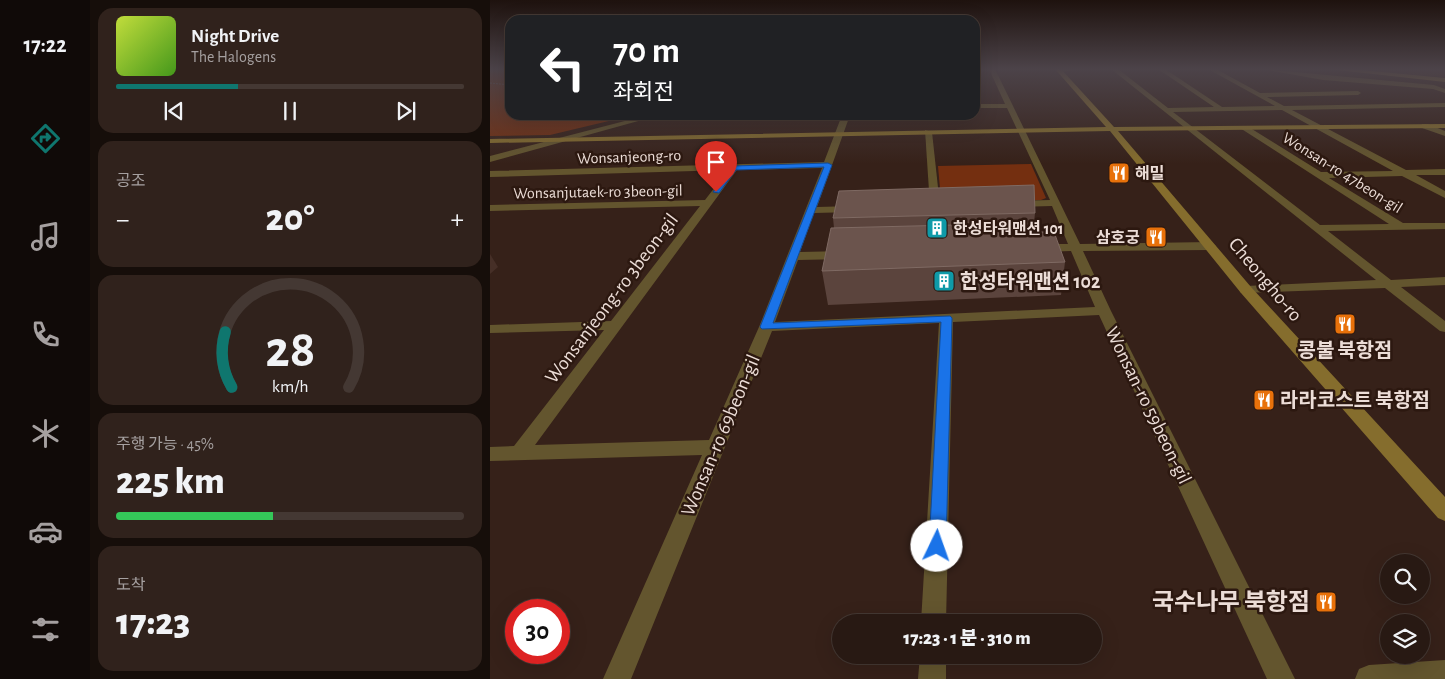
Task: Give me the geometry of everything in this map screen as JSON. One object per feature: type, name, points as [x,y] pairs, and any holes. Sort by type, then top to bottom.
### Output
[{"type":"street","name":"Wonsan-ro 59beon-gil","points":[[1006,101],[1056,203],[1104,311],[1281,679]]},
{"type":"street","name":"Cheongho-ro","points":[[1086,101],[1113,130],[1246,290],[1445,512]]},
{"type":"street","points":[[1154,101],[1445,328]]},
{"type":"street","points":[[1209,101],[1221,109]]},
{"type":"street","points":[[1269,101],[1445,195]]},
{"type":"street","points":[[1377,101],[1388,105]]},
{"type":"street","points":[[1166,110],[1445,105]]},
{"type":"street","points":[[980,106],[1008,106]]},
{"type":"street","points":[[490,159],[636,120]]},
{"type":"street","name":"Wonsan-ro 69beon-gil","points":[[617,679],[766,327],[844,120]]},
{"type":"street","points":[[1425,126],[1445,134]]},
{"type":"street","points":[[490,141],[1020,130],[1445,126]]},
{"type":"street","name":"Wonsan-ro 47beon-gil","points":[[1244,128],[1400,226]]},
{"type":"street","points":[[928,132],[935,206]]},
{"type":"street","name":"Wonsanjeong-ro","points":[[490,174],[828,165]]},
{"type":"street","name":"Wonsanjeong-ro 3beon-gil","points":[[519,453],[734,168]]},
{"type":"street","points":[[1320,176],[1445,172]]},
{"type":"street","name":"Wonsanjutaek-ro 3beon-gil","points":[[490,208],[707,203]]},
{"type":"street","points":[[1000,204],[1056,203]]},
{"type":"street","points":[[810,210],[868,208]]},
{"type":"street","points":[[1317,228],[1445,226]]},
{"type":"street","points":[[1027,249],[1210,246]]},
{"type":"street","points":[[793,256],[861,254]]},
{"type":"street","points":[[1246,290],[1445,280]]},
{"type":"street","points":[[766,327],[1104,311]]},
{"type":"street","points":[[934,614],[946,318]]},
{"type":"street","points":[[490,329],[616,325]]},
{"type":"street","points":[[490,454],[715,447]]},
{"type":"street","points":[[932,679],[933,664]]},
{"type":"street","points":[[1369,679],[1445,673]]},
{"type":"shaded area","points":[[490,101],[505,101],[505,120],[613,120],[550,135],[490,136]]},
{"type":"shaded area","points":[[1031,164],[1046,198],[1041,200],[949,203],[941,200],[938,166]]},
{"type":"building","points":[[1034,185],[1035,213],[833,218],[839,191]]},
{"type":"building","points":[[1036,223],[1036,232],[1054,232],[1065,262],[822,271],[831,228]]},
{"type":"place","name":"해밀","points":[[1119,173]]},
{"type":"place","name":"한성타워맨션 101","points":[[937,228]]},
{"type":"place","name":"삼호궁","points":[[1156,237]]},
{"type":"place","name":"한성타워맨션 102","points":[[944,281]]},
{"type":"place","name":"콩불 북항점","points":[[1345,324]]},
{"type":"place","name":"라라코스트 북항점","points":[[1264,400]]},
{"type":"place","name":"국수나무 북항점","points":[[1326,602]]},
{"type":"route","points":[[716,192],[734,168],[828,165],[766,327],[946,318],[937,546]]}]
